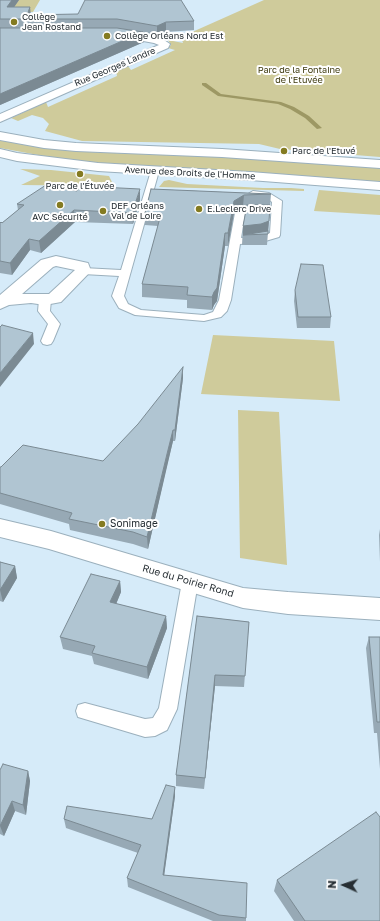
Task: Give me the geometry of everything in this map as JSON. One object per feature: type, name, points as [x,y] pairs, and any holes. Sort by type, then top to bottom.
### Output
[{"type":"street","name":"Rue Georges Landre","points":[[0,118],[164,46],[165,44],[157,40],[126,34],[105,32]]},
{"type":"street","name":"Avenue des Droits de l'Homme","points":[[0,136],[44,144],[76,147],[193,152],[380,164]]},
{"type":"street","name":"Avenue des Droits de l'Homme","points":[[0,153],[71,164],[380,186]]},
{"type":"street","points":[[56,261],[82,266],[84,271],[55,298],[45,300],[32,298],[3,302],[47,263],[56,261]]},
{"type":"street","name":"Rue du Poirier Rond","points":[[0,528],[51,540],[243,598],[288,603],[380,609]]},
{"type":"lane","points":[[155,171],[118,296],[123,306],[139,313],[210,317],[217,315],[221,311],[225,300],[240,213],[243,210],[278,212]]},
{"type":"lane","points":[[149,192],[163,192]]},
{"type":"lane","points":[[235,241],[262,239],[275,235],[278,212],[277,201],[274,198],[262,195],[240,194]]},
{"type":"lane","points":[[84,271],[125,273]]},
{"type":"lane","points":[[45,300],[44,311],[54,324],[47,341]]},
{"type":"lane","points":[[86,710],[145,728],[155,727],[160,724],[168,709],[190,582]]},
{"type":"green space","points":[[0,0],[40,0],[33,12],[0,12]]},
{"type":"green space","name":"Parc de la Fontaine de l'Etuvée","points":[[264,0],[380,0],[380,157],[280,149],[259,144],[82,141],[45,131],[49,124],[43,118],[32,115],[18,121],[11,118],[46,102],[48,107],[117,76],[116,71],[128,66],[131,70],[175,50],[168,48],[171,45],[168,40],[183,43],[181,37]]},
{"type":"green space","points":[[2,140],[44,148],[88,152],[219,157],[380,168],[380,182],[71,161],[0,148],[0,141]]},
{"type":"green space","points":[[20,169],[51,170],[109,176],[114,186],[21,185],[40,176]]},
{"type":"green space","points":[[169,180],[187,184],[291,188],[304,189],[304,191],[159,187],[164,181]]},
{"type":"green space","points":[[319,190],[380,195],[380,215],[314,211]]},
{"type":"green space","points":[[213,335],[334,341],[340,401],[201,394]]},
{"type":"green space","points":[[238,410],[279,412],[287,565],[240,558]]},
{"type":"building","points":[[0,0],[12,0],[7,7],[30,7],[27,15],[78,14],[85,0],[181,0],[194,21],[166,22],[157,26],[117,19],[0,19]]},
{"type":"building","points":[[0,28],[117,28],[143,32],[0,94]]},
{"type":"building","points":[[46,185],[77,191],[80,186],[140,189],[132,213],[74,210],[39,241],[29,239],[10,263],[0,261],[0,223],[24,205],[17,204]]},
{"type":"building","points":[[151,189],[271,194],[244,195],[234,201],[228,233],[225,233],[217,288],[212,297],[187,295],[188,287],[142,284],[161,214],[145,213]]},
{"type":"building","points":[[247,205],[270,205],[269,221],[261,224],[243,226]]},
{"type":"building","points":[[268,231],[268,234],[243,235]]},
{"type":"building","points":[[301,264],[323,265],[331,317],[298,317],[295,290]]},
{"type":"building","points":[[2,325],[33,333],[0,373],[0,327]]},
{"type":"building","points":[[183,367],[175,430],[173,430],[147,537],[133,532],[69,519],[72,513],[0,493],[0,467],[23,445],[103,461],[138,424]]},
{"type":"building","points":[[0,562],[15,566],[0,590]]},
{"type":"building","points":[[91,574],[120,581],[110,602],[166,616],[147,667],[92,653],[95,646],[60,637]]},
{"type":"building","points":[[197,616],[249,622],[245,676],[215,675],[205,778],[176,775]]},
{"type":"building","points":[[369,637],[380,637],[380,722],[377,722]]},
{"type":"building","points":[[3,764],[28,771],[23,805],[12,801],[0,826],[0,770]]},
{"type":"building","points":[[166,785],[175,787],[163,875],[247,883],[246,918],[219,915],[127,878],[141,845],[64,819],[67,806],[152,819]]},
{"type":"building","points":[[376,812],[380,817],[380,921],[305,921],[277,880]]},
{"type":"waterway","points":[[204,84],[220,95],[279,103],[292,108],[307,117],[319,128]]},
{"type":"place","name":"Collège Jean Rostand","points":[[14,22]]},
{"type":"place","name":"Collège Orléans Nord Est","points":[[107,36]]},
{"type":"place","name":"Parc de l'Etuvé","points":[[284,151]]},
{"type":"place","name":"Parc de l'Étuvée","points":[[80,174]]},
{"type":"place","name":"AVC Sécurité","points":[[60,205]]},
{"type":"place","name":"E.Leclerc Drive","points":[[199,209]]},
{"type":"place","name":"DEF Orléans Val de Loire","points":[[103,211]]},
{"type":"place","name":"Sonimage","points":[[102,524]]}]
